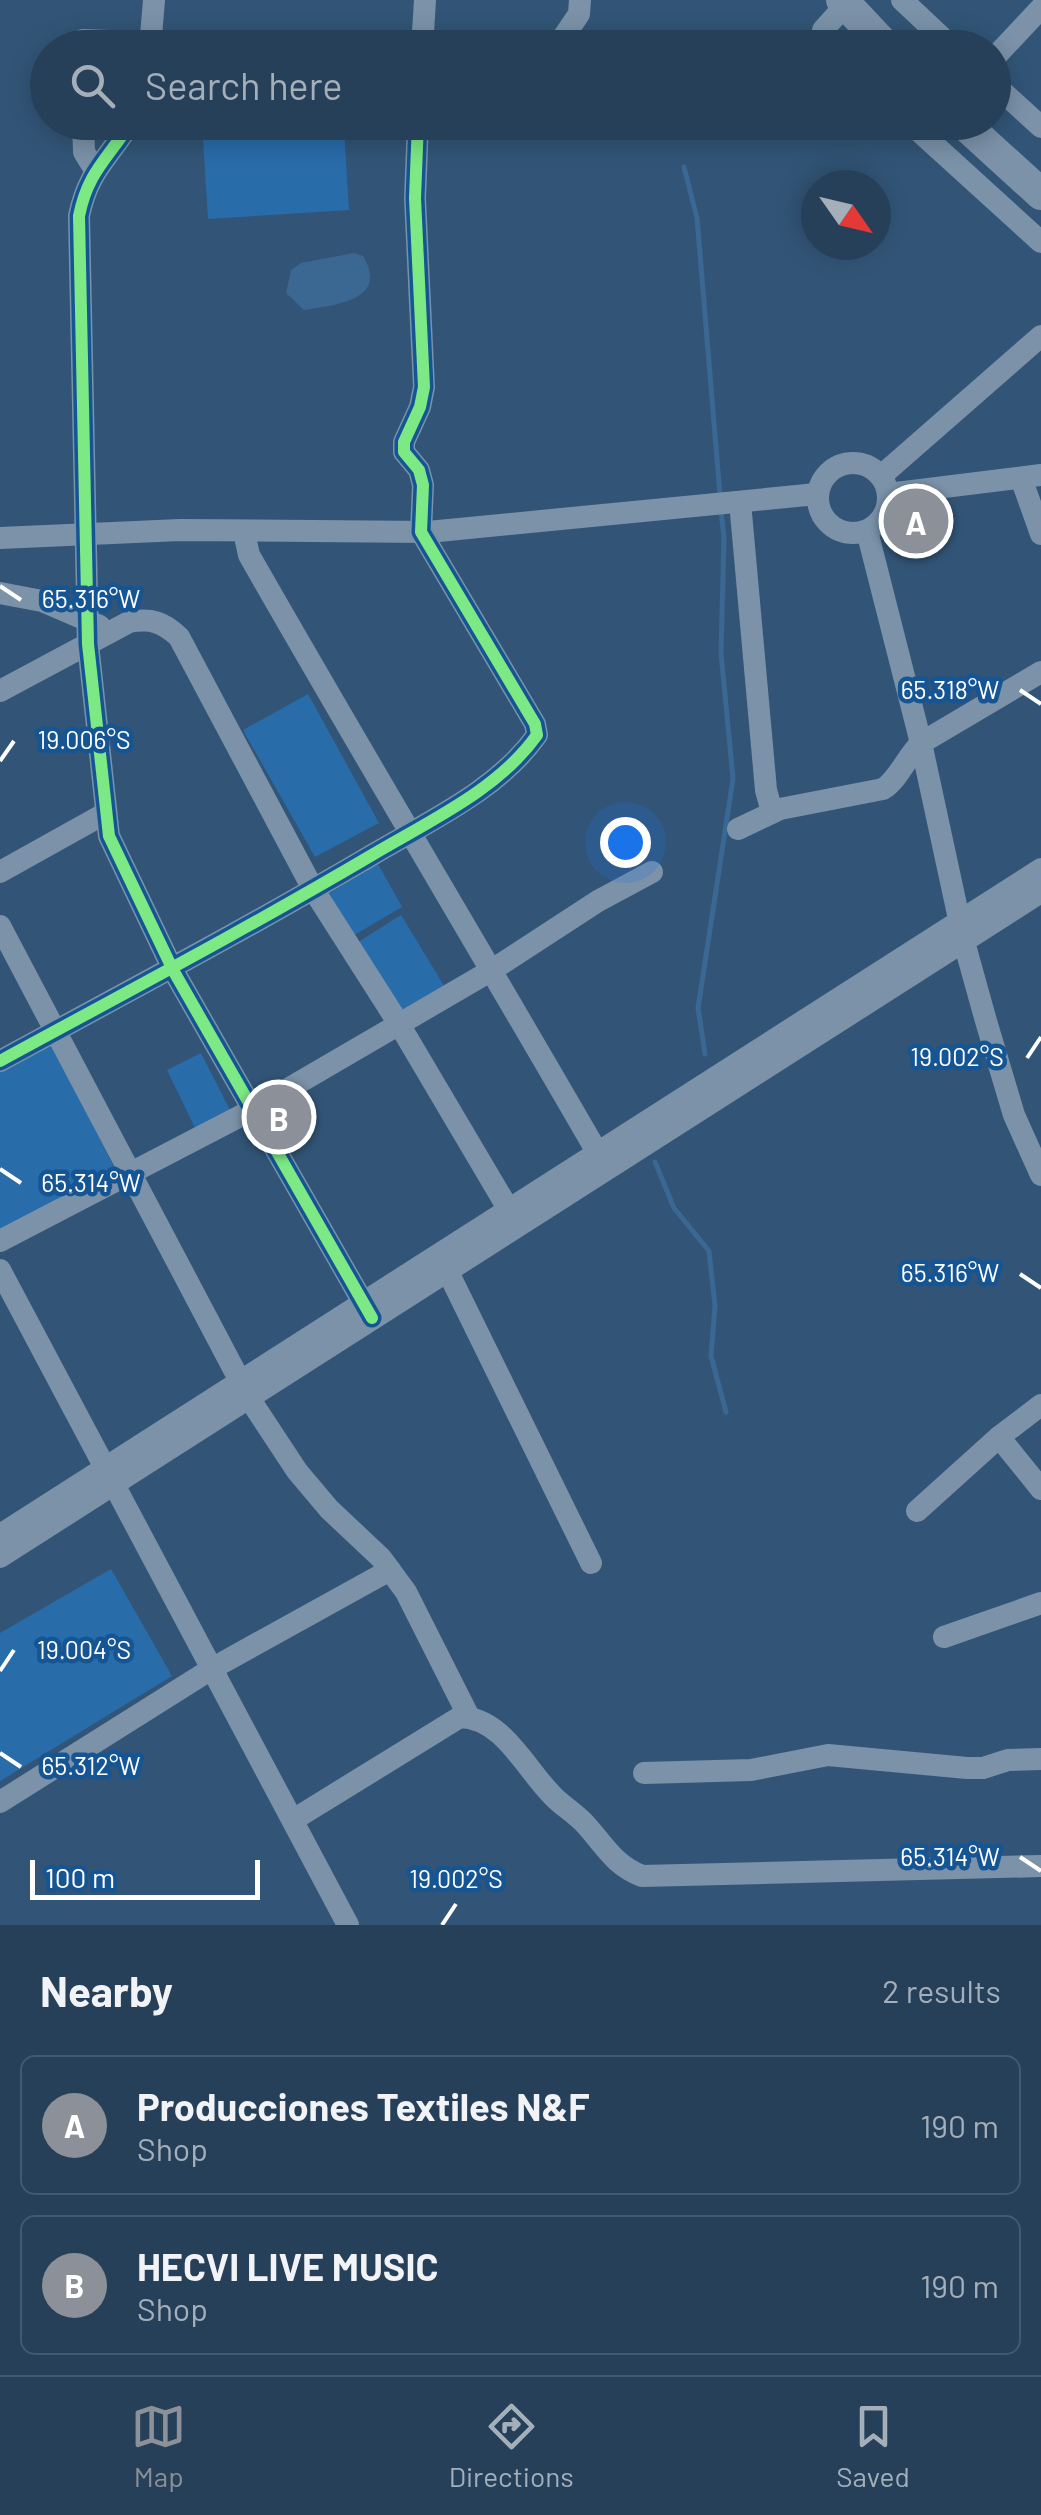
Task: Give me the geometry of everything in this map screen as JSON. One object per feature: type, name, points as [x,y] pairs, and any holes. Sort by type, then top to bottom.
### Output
[{"type":"highway","points":[[846,2],[871,30]]},
{"type":"highway","points":[[982,140],[1041,194]]},
{"type":"street","points":[[152,30],[154,0]]},
{"type":"street","points":[[420,30],[425,0]]},
{"type":"street","points":[[568,30],[579,14],[580,0]]},
{"type":"street","points":[[902,0],[934,30]]},
{"type":"street","points":[[823,30],[846,2]]},
{"type":"street","points":[[1011,40],[1041,8]]},
{"type":"street","points":[[1011,100],[1041,127]]},
{"type":"street","points":[[84,140],[84,152],[95,170]]},
{"type":"street","points":[[120,140],[85,188],[79,216],[88,633],[104,814],[117,858],[172,970],[369,1310]]},
{"type":"street","points":[[0,1061],[172,970],[408,834],[474,794],[522,756],[537,736],[534,724],[421,532],[420,470],[404,452],[424,387],[414,198],[417,140]]},
{"type":"street","points":[[927,140],[1041,242]]},
{"type":"street","points":[[1041,336],[885,485],[884,516],[867,531],[836,530],[821,515],[818,494],[820,482],[838,466],[861,463],[885,485],[1031,477],[1041,534]]},
{"type":"street","points":[[0,538],[180,530],[421,532],[818,494]]},
{"type":"street","points":[[740,502],[766,790],[772,812]]},
{"type":"street","points":[[867,531],[921,743],[962,932],[1008,1096],[1034,1146],[1041,1175]]},
{"type":"street","points":[[244,532],[249,555],[408,834],[597,1152]]},
{"type":"street","points":[[0,593],[42,601],[88,633]]},
{"type":"street","points":[[0,691],[88,633],[148,619],[160,622],[179,637],[314,890],[514,1217]]},
{"type":"street","points":[[738,829],[772,812],[882,789],[893,783],[906,757],[921,743],[1041,672]]},
{"type":"street","points":[[0,872],[104,814]]},
{"type":"street","points":[[0,1536],[109,1476],[962,932],[1041,869]]},
{"type":"street","points":[[0,1242],[252,1110],[652,872]]},
{"type":"street","points":[[369,1310],[447,1270],[597,1152],[962,932],[1041,892]]},
{"type":"street","points":[[0,926],[244,1390],[297,1471],[406,1592],[469,1717]]},
{"type":"street","points":[[0,1270],[214,1668],[293,1820],[340,1922]]},
{"type":"street","points":[[447,1270],[591,1563]]},
{"type":"street","points":[[917,1511],[1041,1405]]},
{"type":"street","points":[[999,1437],[1041,1489]]},
{"type":"street","points":[[0,1557],[109,1476]]},
{"type":"street","points":[[0,1802],[214,1668],[390,1570]]},
{"type":"street","points":[[944,1638],[1041,1603]]},
{"type":"street","points":[[293,1820],[460,1717],[469,1717],[496,1730],[556,1799],[591,1830],[605,1851],[623,1868],[642,1876],[1041,1866]]},
{"type":"street","points":[[644,1773],[752,1770],[828,1756],[967,1768],[1041,1759]]},
{"type":"shaded area","points":[[203,140],[345,140],[349,210],[208,219]]},
{"type":"shaded area","points":[[354,253],[363,256],[369,271],[369,283],[355,298],[304,310],[286,293],[291,270],[301,263]]},
{"type":"shaded area","points":[[308,694],[379,823],[315,857],[243,730]]},
{"type":"shaded area","points":[[378,864],[402,907],[351,937],[326,895]]},
{"type":"shaded area","points":[[401,915],[446,989],[400,1018],[355,944]]},
{"type":"shaded area","points":[[52,1045],[116,1171],[0,1231],[0,1072]]},
{"type":"shaded area","points":[[201,1053],[231,1112],[196,1130],[167,1070]]},
{"type":"shaded area","points":[[111,1569],[172,1676],[0,1781],[0,1633]]},
{"type":"waterway","points":[[684,167],[697,218],[720,495]]},
{"type":"waterway","points":[[705,1054],[698,1008],[733,779],[721,653],[721,511]]},
{"type":"waterway","points":[[655,1162],[674,1208],[709,1251],[715,1306],[711,1356],[726,1412]]},
{"type":"cycle path","points":[[118,140],[93,176],[79,216],[88,644],[109,836],[173,970],[372,1318]]},
{"type":"cycle path","points":[[0,1061],[439,817],[503,772],[537,735],[535,724],[421,532],[423,485],[419,470],[404,452],[424,387],[415,198],[417,140]]},
{"type":"place","name":"Producciones Textiles N&F","points":[[916,521]]},
{"type":"place","name":"HECVI LIVE MUSIC","points":[[279,1117]]}]
